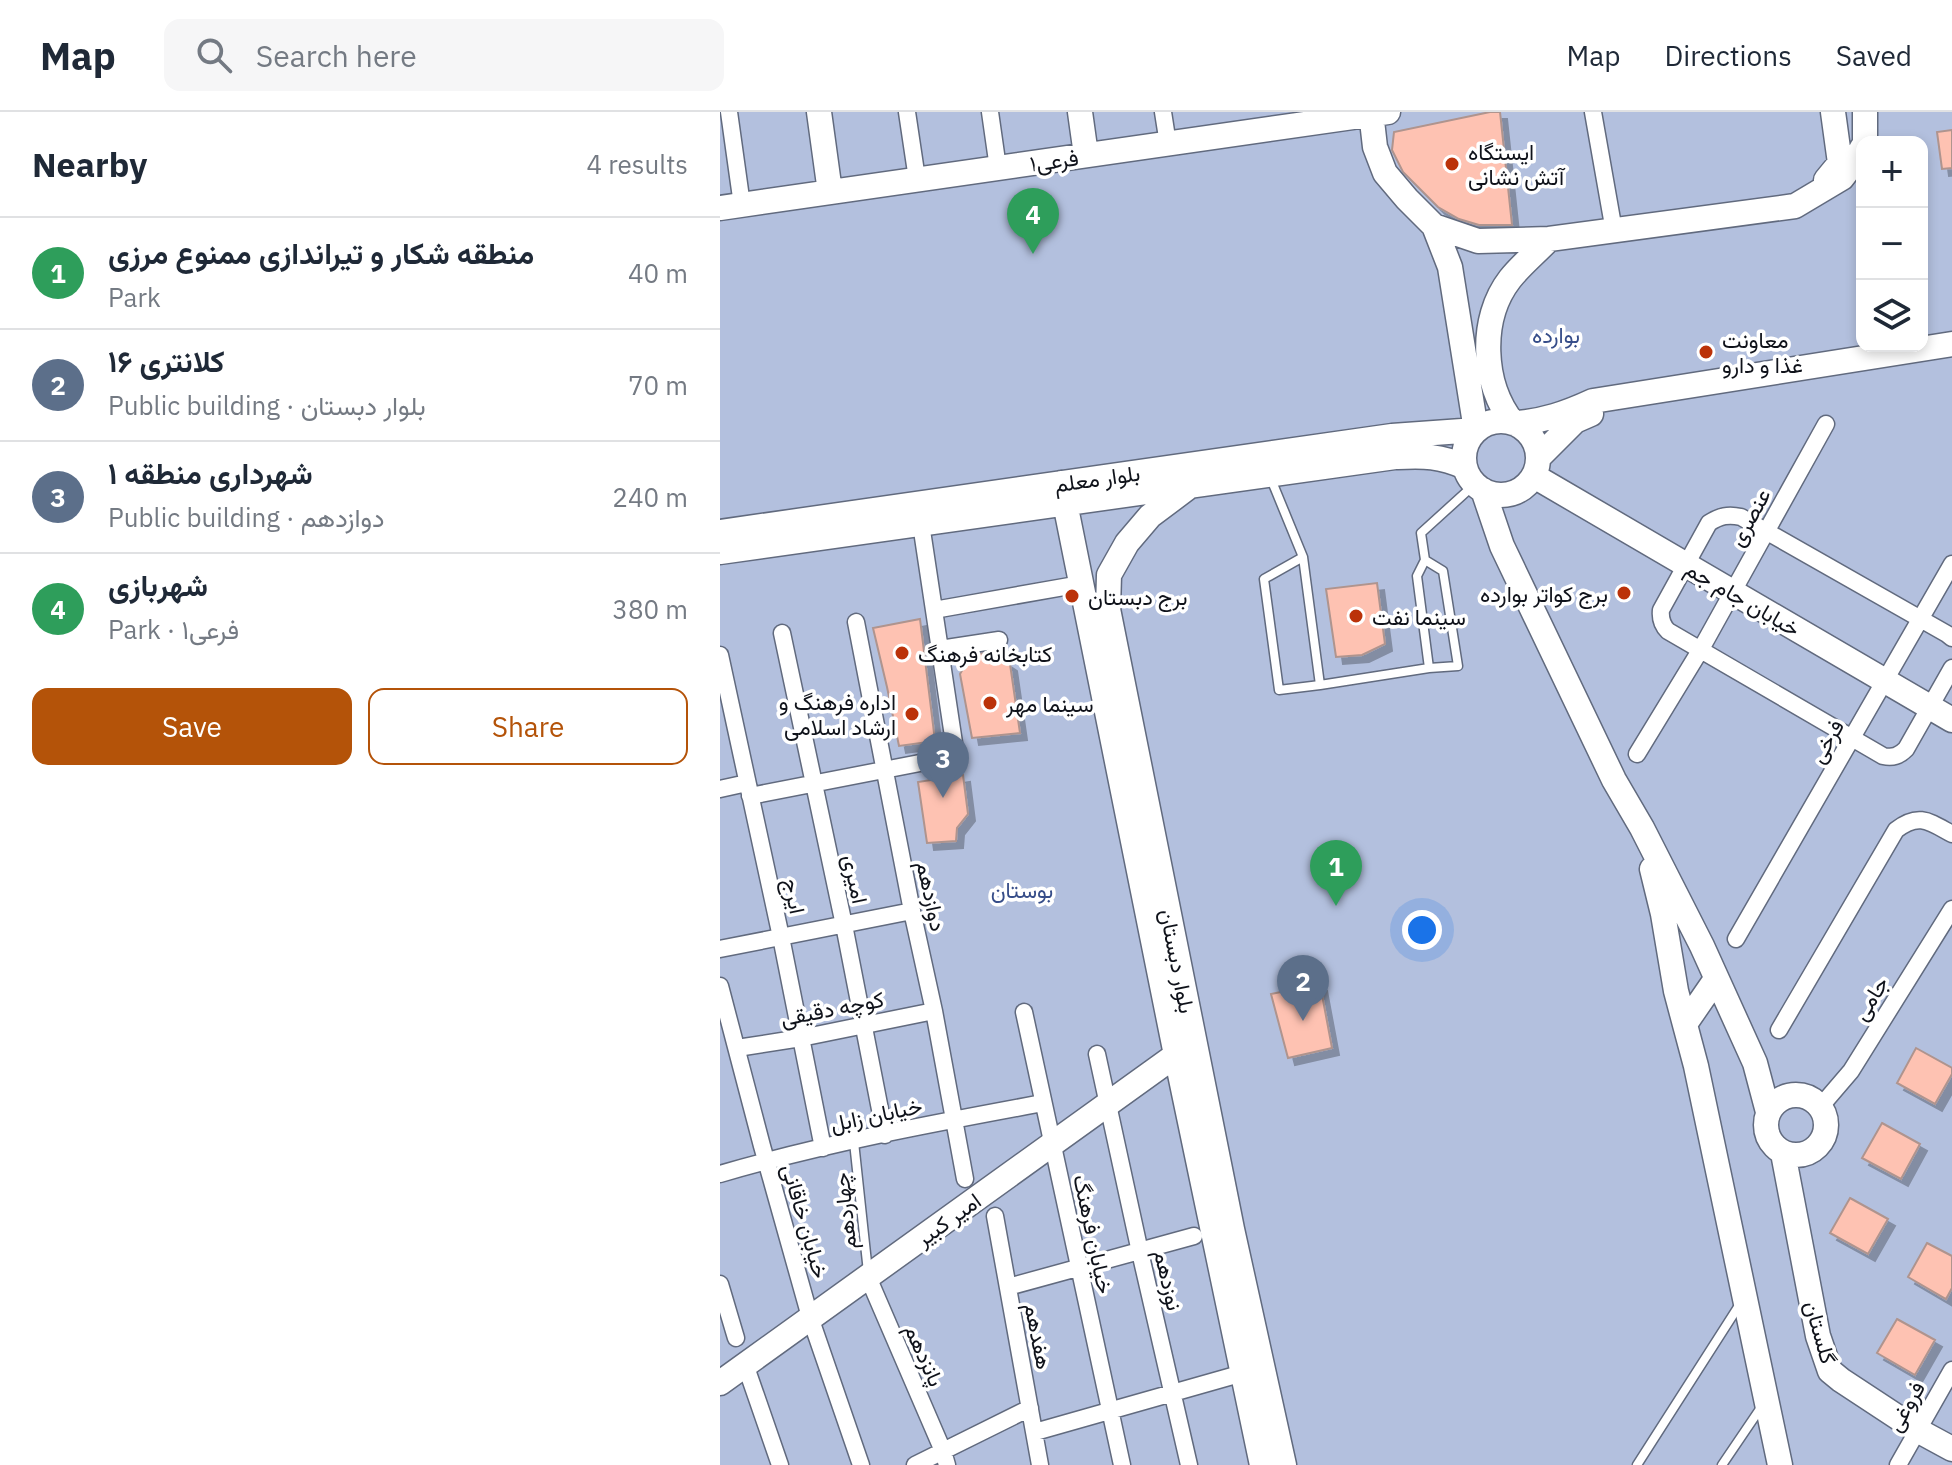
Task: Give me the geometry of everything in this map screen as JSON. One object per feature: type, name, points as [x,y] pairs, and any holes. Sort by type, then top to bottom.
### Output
[{"type":"street","points":[[729,112],[731,206]]},
{"type":"street","points":[[819,112],[830,192]]},
{"type":"street","points":[[907,112],[917,179]]},
{"type":"street","points":[[990,112],[998,168]]},
{"type":"street","points":[[1080,112],[1086,155]]},
{"type":"street","points":[[1163,112],[1168,144]]},
{"type":"street","points":[[1593,112],[1614,231]]},
{"type":"street","points":[[1815,194],[1840,163],[1833,112]]},
{"type":"street","points":[[1865,112],[1865,136]]},
{"type":"street","points":[[1377,113],[1375,147],[1385,173],[1434,226],[1450,267],[1476,430]]},
{"type":"street","name":"فرعی۱","points":[[731,206],[1168,144],[1250,122],[1377,113]]},
{"type":"street","points":[[1434,226],[1478,241],[1549,239],[1795,206],[1842,178],[1856,159]]},
{"type":"street","points":[[1502,546],[1530,475],[1533,440],[1513,423],[1499,402],[1492,378],[1490,324],[1497,300],[1511,278],[1549,239]]},
{"type":"street","points":[[1768,1112],[1778,1100],[1792,1094],[1808,1096],[1821,1106],[1826,1121],[1824,1137],[1814,1149],[1799,1155],[1783,1153],[1771,1143],[1765,1128],[1768,1112],[1755,1063],[1702,946],[1614,780],[1502,546],[1464,455],[1476,430],[1486,425],[1549,419],[1593,401],[1952,344]]},
{"type":"street","points":[[1474,481],[1495,494],[1507,494],[1530,475],[1575,421],[1595,412],[1952,357]]},
{"type":"street","name":"عنصری","points":[[1637,754],[1701,649],[1826,424]]},
{"type":"street","name":"بلوار معلم","points":[[720,552],[921,524],[1063,493],[1392,436],[1476,430]]},
{"type":"street","points":[[1565,431],[1552,454],[1550,467],[1553,478],[1567,495]]},
{"type":"street","name":"بلوار معلم","points":[[720,532],[1063,493],[1190,486],[1395,457],[1430,455],[1448,459],[1474,481]]},
{"type":"street","name":"خیابان جام جم","points":[[1530,475],[1952,720]]},
{"type":"street","name":"بلوار دبستان","points":[[1190,486],[1150,516],[1127,543],[1109,575],[1108,609],[1243,1373],[1262,1465]]},
{"type":"street","name":"بلوار دبستان","points":[[1063,493],[1186,1053],[1284,1465]]},
{"type":"street","points":[[1952,638],[1741,517],[1724,516],[1709,523],[1661,610],[1661,621],[1668,631],[1883,756],[1896,757],[1906,749],[1952,668]]},
{"type":"street","points":[[720,789],[749,790],[814,784],[956,756],[921,524]]},
{"type":"street","name":"فرخی","points":[[1736,939],[1952,564]]},
{"type":"street","points":[[934,610],[1081,584]]},
{"type":"street","name":"دوازدهم","points":[[856,622],[965,1179]]},
{"type":"street","name":"امیری","points":[[782,633],[885,1135]]},
{"type":"street","points":[[940,649],[999,640]]},
{"type":"street","name":"ایرج","points":[[720,655],[823,1148]]},
{"type":"street","points":[[1779,1030],[1896,830],[1907,821],[1922,820],[1952,834]]},
{"type":"street","points":[[1642,828],[1780,1465]]},
{"type":"street","name":"جامی","points":[[1821,1106],[1851,1071],[1952,909]]},
{"type":"street","points":[[720,949],[912,911]]},
{"type":"street","points":[[1685,1024],[1716,979]]},
{"type":"street","name":"خیابان خاقانی","points":[[720,986],[810,1317],[861,1465]]},
{"type":"street","name":"کوچه دقیقی","points":[[737,1048],[934,1011]]},
{"type":"street","name":"خیابان فرهنگ","points":[[1024,1012],[1122,1465]]},
{"type":"street","name":"امیر کبیر","points":[[720,1383],[1108,1103],[1186,1053]]},
{"type":"street","name":"نوزدهم","points":[[1097,1054],[1189,1465]]},
{"type":"street","name":"خیابان زابل","points":[[720,1174],[823,1148],[1043,1103]]},
{"type":"street","name":"گلستان","points":[[1783,1153],[1818,1336],[1830,1371],[1917,1430],[1952,1449]]},
{"type":"street","name":"هفدهم","points":[[995,1216],[1040,1465]]},
{"type":"street","points":[[1008,1287],[1194,1236]]},
{"type":"street","name":"پانزدهم","points":[[868,1277],[945,1458]]},
{"type":"street","points":[[720,1284],[736,1338]]},
{"type":"street","points":[[745,1364],[780,1465]]},
{"type":"street","name":"فروغی","points":[[1898,1465],[1952,1370]]},
{"type":"street","points":[[1035,1432],[1243,1373]]},
{"type":"street","points":[[915,1465],[945,1458],[1030,1408]]},
{"type":"lane","points":[[1269,475],[1303,557],[1320,685]]},
{"type":"lane","points":[[1429,668],[1417,576],[1425,560],[1421,533],[1474,481]]},
{"type":"lane","points":[[1303,557],[1264,579],[1279,690],[1458,666],[1443,571],[1425,560]]},
{"type":"lane","name":"چهاردهم","points":[[854,1142],[868,1277]]},
{"type":"lane","points":[[1637,1465],[1745,1297]]},
{"type":"lane","points":[[1722,1465],[1766,1400]]},
{"type":"green space","points":[[720,112],[1952,112],[1952,1465],[720,1465]]},
{"type":"building","name":"ایستگاه آتش نشانی","points":[[1500,112],[1512,225],[1479,225],[1459,219],[1438,207],[1403,172],[1392,150],[1394,132]]},
{"type":"building","points":[[1952,130],[1952,168],[1942,169],[1937,132]]},
{"type":"building","name":"سینما نفت","points":[[1377,583],[1385,644],[1362,655],[1336,657],[1326,589]]},
{"type":"building","points":[[920,619],[935,741],[899,746],[873,628]]},
{"type":"building","name":"سینما مهر","points":[[992,652],[1010,664],[1020,733],[972,738],[960,674],[971,655]]},
{"type":"building","points":[[963,775],[968,814],[957,828],[956,841],[927,843],[918,782]]},
{"type":"building","points":[[1320,984],[1332,1048],[1288,1058],[1271,994]]},
{"type":"building","points":[[1916,1048],[1952,1068],[1952,1074],[1935,1104],[1897,1083]]},
{"type":"building","points":[[1882,1123],[1920,1144],[1901,1179],[1862,1158]]},
{"type":"building","points":[[1850,1198],[1888,1219],[1868,1254],[1830,1233]]},
{"type":"building","points":[[1927,1243],[1952,1256],[1952,1288],[1946,1299],[1908,1277]]},
{"type":"building","points":[[1897,1319],[1935,1340],[1915,1375],[1877,1353]]},
{"type":"place","name":"ایستگاه آتش نشانی","points":[[1452,164]]},
{"type":"place","name":"شهربازی","points":[[1033,254]]},
{"type":"place","name":"معاونت غذا و دارو","points":[[1706,352]]},
{"type":"place","name":"برج کواتر بوارده","points":[[1624,593]]},
{"type":"place","name":"برج دبستان","points":[[1072,596]]},
{"type":"place","name":"سینما نفت","points":[[1356,616]]},
{"type":"place","name":"کتابخانه فرهنگ","points":[[902,653]]},
{"type":"place","name":"سینما مهر","points":[[990,703]]},
{"type":"place","name":"اداره فرهنگ و ارشاد اسلامی","points":[[912,714]]},
{"type":"place","name":"شهرداری منطقه ۱","points":[[943,798]]},
{"type":"place","name":"منطقه شکار و تیراندازی ممنوع مرزی","points":[[1336,906]]},
{"type":"place","name":"کلانتری ۱۶","points":[[1303,1021]]},
{"type":"park label","name":"بوارده","points":[[1556,334]]},
{"type":"park label","name":"بوستان","points":[[1022,889]]}]
